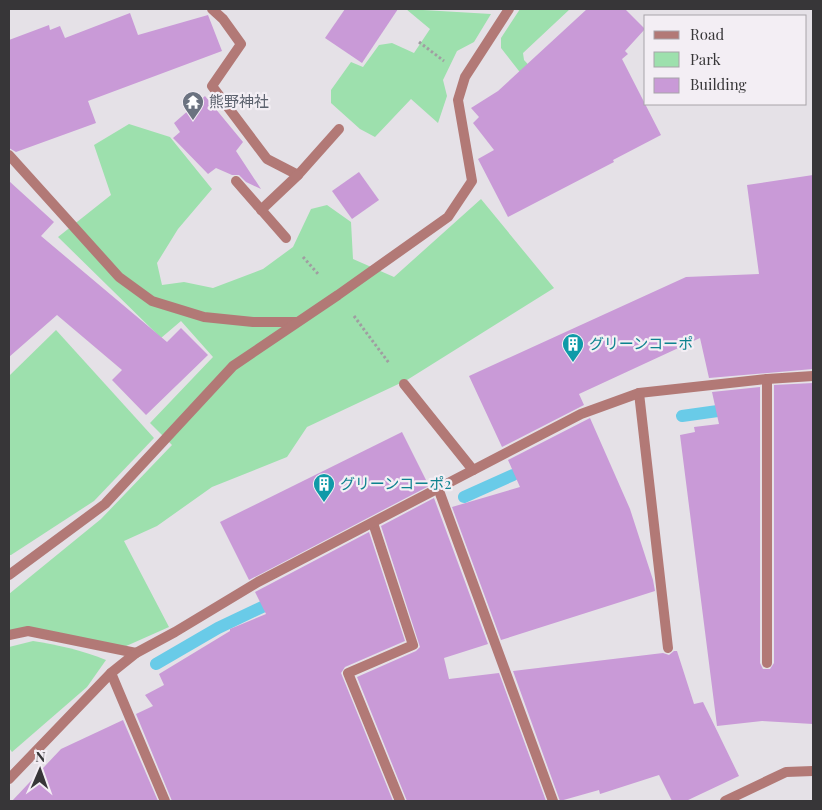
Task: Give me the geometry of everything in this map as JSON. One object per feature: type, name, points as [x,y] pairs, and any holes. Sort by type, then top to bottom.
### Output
[{"type":"street","points":[[212,9],[224,14],[241,44],[212,86],[267,159],[298,175]]},
{"type":"street","points":[[9,575],[105,504],[233,366],[448,217],[472,181],[458,100],[466,77],[509,9]]},
{"type":"street","points":[[261,210],[298,175],[339,129]]},
{"type":"street","points":[[9,155],[119,277],[152,301],[204,317],[253,322],[297,322]]},
{"type":"street","points":[[236,180],[286,238]]},
{"type":"street","points":[[9,779],[111,673],[136,653],[258,582],[581,414],[639,393],[813,376]]},
{"type":"street","points":[[767,379],[767,662]]},
{"type":"street","points":[[404,384],[473,470]]},
{"type":"street","points":[[639,393],[668,648]]},
{"type":"street","points":[[438,488],[553,801]]},
{"type":"street","points":[[372,523],[413,645],[348,673],[400,801]]},
{"type":"street","points":[[9,636],[28,631],[136,653]]},
{"type":"street","points":[[111,673],[165,801]]},
{"type":"street","points":[[725,801],[786,772],[813,771]]},
{"type":"path","points":[[419,42],[447,63]]},
{"type":"path","points":[[286,238],[338,295],[404,384]]},
{"type":"green space","points":[[406,9],[491,14],[474,42],[457,51],[443,80],[447,96],[438,123],[411,99],[375,137],[360,129],[331,103],[331,90],[351,62],[363,67],[379,45],[392,43],[414,53],[430,29]]},
{"type":"green space","points":[[520,9],[570,9],[523,53],[524,60],[548,86],[537,94],[501,48],[501,38]]},
{"type":"green space","points":[[129,124],[170,137],[212,189],[178,229],[157,263],[162,285],[184,282],[213,288],[263,269],[293,247],[311,209],[327,205],[351,222],[353,259],[394,277],[481,199],[554,288],[407,380],[307,427],[287,457],[212,487],[157,526],[124,541],[169,627],[124,647],[9,630],[9,594],[101,519],[172,445],[150,423],[213,357],[181,321],[161,338],[58,237],[111,195],[94,145]]},
{"type":"green space","points":[[56,330],[154,438],[94,501],[9,555],[9,376]]},
{"type":"green space","points":[[33,641],[70,648],[106,660],[87,687],[12,752],[9,748],[9,647]]},
{"type":"building","points":[[345,9],[398,9],[362,63],[325,38]]},
{"type":"building","points":[[587,9],[625,9],[644,30],[625,51],[628,54],[622,59],[661,135],[613,160],[614,162],[508,217],[478,159],[494,150],[473,123],[479,117],[471,108],[498,91]]},
{"type":"building","points":[[130,13],[138,35],[208,15],[222,51],[88,101],[96,123],[16,152],[9,148],[9,40],[49,25],[50,30],[60,26],[65,38]]},
{"type":"building","points":[[205,96],[243,142],[236,151],[261,189],[246,182],[239,175],[232,175],[216,168],[208,174],[173,138],[180,132],[174,123]]},
{"type":"building","points":[[359,172],[379,200],[352,219],[332,191]]},
{"type":"building","points":[[813,175],[813,369],[709,378],[700,338],[579,394],[584,405],[502,447],[469,376],[686,277],[759,274],[747,185]]},
{"type":"building","points":[[9,181],[54,222],[41,236],[167,342],[181,328],[208,355],[146,415],[112,380],[122,370],[57,315],[9,357]]},
{"type":"building","points":[[813,383],[813,724],[762,721],[717,726],[680,435],[695,432],[694,427],[719,424],[712,392],[760,387],[760,663],[763,669],[770,669],[774,663],[774,385]]},
{"type":"building","points":[[590,418],[630,509],[655,591],[501,640],[452,507],[520,487],[508,460]]},
{"type":"building","name":"グリーンコーポ2","points":[[402,432],[429,486],[249,580],[220,522]]},
{"type":"building","points":[[434,498],[488,644],[444,658],[449,679],[499,673],[546,801],[407,801],[357,677],[416,651],[420,647],[381,526]]},
{"type":"building","points":[[369,532],[405,641],[345,667],[341,673],[393,801],[172,801],[136,714],[153,706],[145,695],[164,685],[159,674],[230,631],[230,629],[266,614],[255,592]]},
{"type":"building","points":[[677,651],[694,704],[703,702],[739,776],[686,801],[672,801],[659,775],[600,794],[599,790],[560,801],[513,671],[663,653],[669,655]]},
{"type":"building","points":[[123,720],[158,801],[12,801],[61,749]]},
{"type":"waterway","points":[[682,416],[732,409]]},
{"type":"waterway","points":[[464,497],[513,475]]},
{"type":"waterway","points":[[156,664],[218,628],[277,600]]},
{"type":"place","name":"熊野神社","points":[[193,121]]},
{"type":"place","name":"グリーンコーポ","points":[[573,363]]},
{"type":"place","name":"グリーンコーポ2","points":[[324,503]]}]
